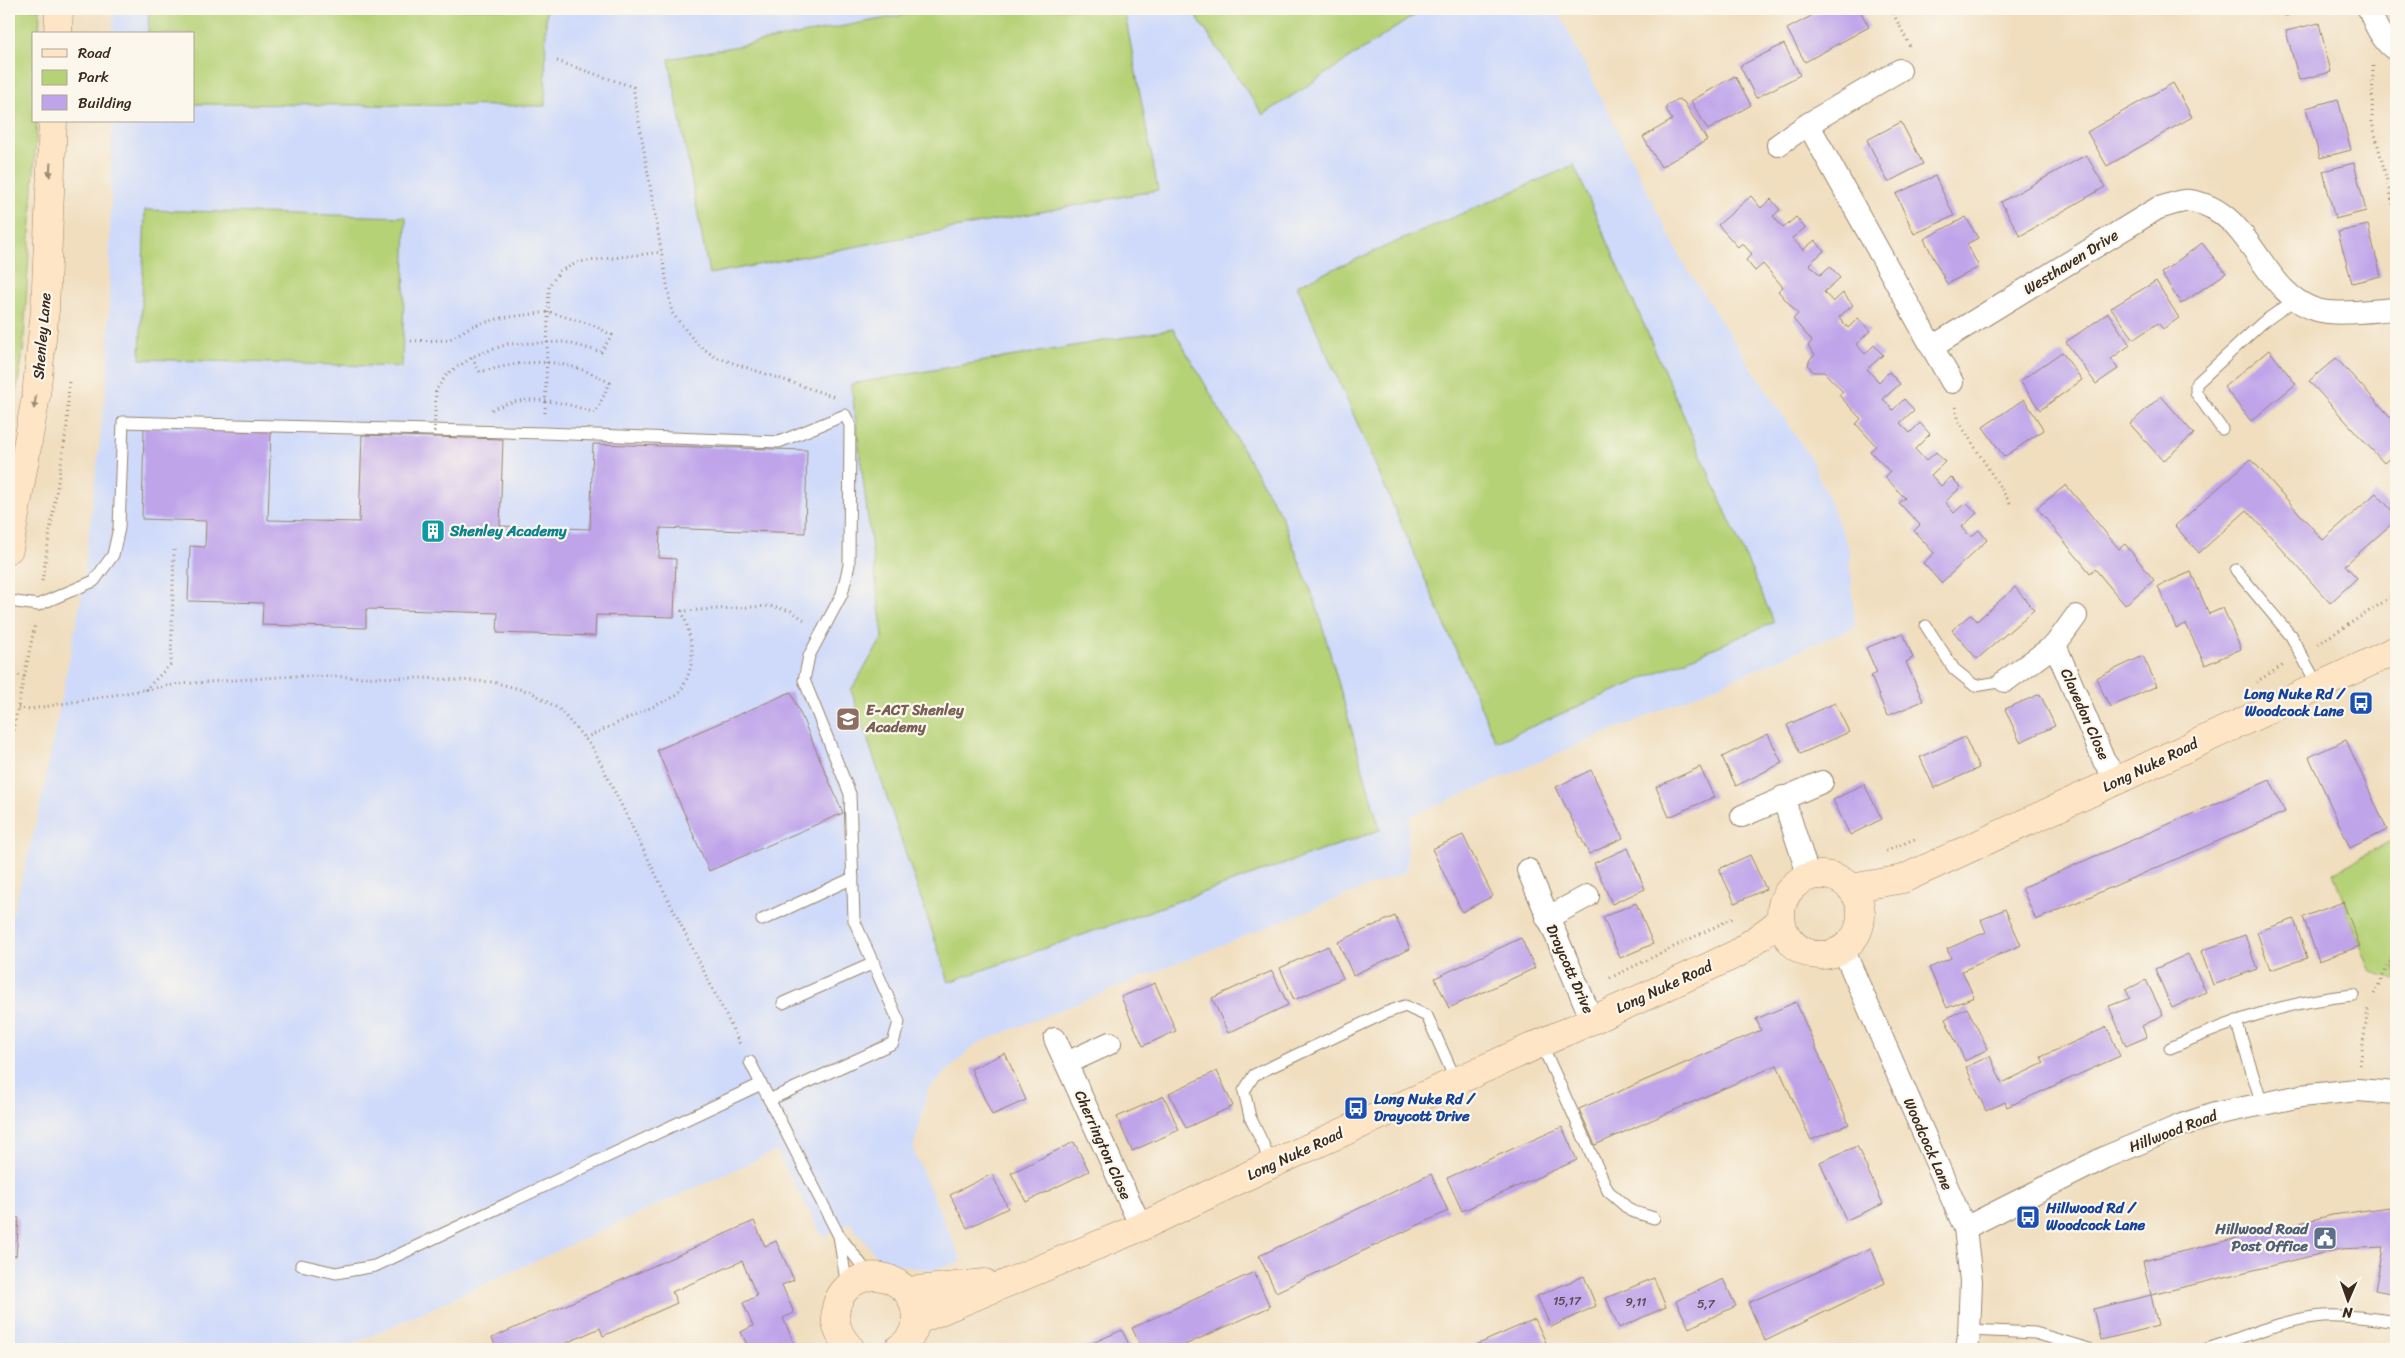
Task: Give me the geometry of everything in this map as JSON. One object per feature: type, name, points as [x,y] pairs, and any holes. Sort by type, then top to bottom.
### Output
[{"type":"street","points":[[58,32],[60,9]]},
{"type":"street","points":[[2371,16],[2390,47],[2396,50]]},
{"type":"street","points":[[1778,145],[1808,124],[1900,70]]},
{"type":"street","name":"Shenley Lane","points":[[9,549],[36,396],[45,310],[53,122]]},
{"type":"street","points":[[1808,124],[1952,382]]},
{"type":"street","name":"Westhaven Drive","points":[[1932,347],[2158,208],[2190,200],[2215,209],[2240,228],[2262,263],[2287,295],[2296,299]]},
{"type":"street","points":[[2296,299],[2317,310],[2346,312],[2396,309]]},
{"type":"street","points":[[2006,681],[2055,645],[2076,616]]},
{"type":"street","name":"Clavedon Close","points":[[2055,645],[2104,761],[2118,780]]},
{"type":"street","name":"Long Nuke Road","points":[[1851,888],[1903,879],[2396,650]]},
{"type":"street","points":[[1742,816],[1822,782]]},
{"type":"street","points":[[1783,798],[1809,877]]},
{"type":"street","name":"Draycott Drive","points":[[1528,870],[1592,1020]]},
{"type":"street","points":[[1796,947],[1787,935],[1781,921],[1781,911],[1789,891],[1798,882],[1809,877],[1828,876],[1840,880],[1851,888],[1860,907],[1861,917]]},
{"type":"street","name":"Long Nuke Road","points":[[1738,953],[1796,947],[1807,953],[1832,954],[1843,949],[1852,940],[1858,930],[1861,917],[1903,879]]},
{"type":"street","name":"Draycott Drive","points":[[1547,918],[1588,896]]},
{"type":"street","name":"Long Nuke Road","points":[[916,1321],[1140,1226],[1270,1165],[1541,1044],[1738,953],[1781,921]]},
{"type":"street","name":"Woodcock Lane","points":[[1843,949],[1965,1228],[1970,1281],[1968,1340]]},
{"type":"street","name":"Cherrington Close","points":[[1055,1039],[1140,1226]]},
{"type":"street","points":[[1067,1063],[1110,1043]]},
{"type":"street","name":"Hillwood Road","points":[[1965,1228],[2106,1157],[2182,1125],[2215,1114],[2262,1104],[2357,1090],[2396,1093]]},
{"type":"street","points":[[836,1342],[834,1317],[836,1306],[858,1282],[884,1277],[896,1282],[907,1291],[915,1310],[916,1321],[912,1335],[898,1349]]},
{"type":"street","name":"Long Nuke Road","points":[[907,1291],[1016,1280]]},
{"type":"lane","points":[[2222,429],[2196,393],[2196,384],[2262,323],[2296,299]]},
{"type":"lane","points":[[9,601],[38,605],[46,602],[94,581],[113,556],[119,528],[123,422],[779,442],[845,416],[850,425],[849,565],[842,594],[809,656],[804,680],[850,794],[854,920],[899,1022],[893,1043],[769,1100]]},
{"type":"lane","points":[[2236,570],[2291,636],[2318,686]]},
{"type":"lane","points":[[1926,626],[1954,668],[1975,686],[2006,681]]},
{"type":"lane","points":[[762,920],[853,878]]},
{"type":"lane","points":[[783,1003],[874,963]]},
{"type":"lane","points":[[2170,1048],[2236,1021],[2295,1003],[2353,995]]},
{"type":"lane","points":[[1270,1165],[1264,1146],[1250,1116],[1244,1090],[1254,1075],[1385,1013],[1405,1006],[1427,1016],[1456,1081]]},
{"type":"lane","points":[[2236,1021],[2262,1104]]},
{"type":"lane","points":[[1541,1044],[1608,1191],[1632,1211],[1654,1218]]},
{"type":"lane","points":[[750,1062],[838,1234],[858,1282]]},
{"type":"lane","points":[[301,1265],[336,1273],[375,1266],[761,1084]]},
{"type":"lane","points":[[838,1234],[858,1282]]},
{"type":"lane","points":[[2207,1349],[2291,1322],[2321,1316],[2361,1316],[2396,1322]]},
{"type":"lane","points":[[1968,1340],[2035,1333],[2088,1349]]},
{"type":"path","points":[[1891,9],[1917,60],[1900,70]]},
{"type":"path","points":[[2371,16],[2372,122],[2396,216]]},
{"type":"path","points":[[557,62],[633,87],[672,313],[696,344],[715,357],[835,397],[845,416]]},
{"type":"path","points":[[545,413],[549,286],[560,271],[579,262],[662,252]]},
{"type":"path","points":[[411,341],[448,340],[472,326],[501,318],[548,312],[593,325],[612,335],[601,352],[565,342],[548,342],[508,344],[472,358],[448,373],[436,390],[434,437]]},
{"type":"path","points":[[466,431],[500,405],[517,401],[545,401],[572,405],[595,414],[610,383],[595,374],[564,364],[547,361],[527,361],[480,372],[472,358]]},
{"type":"path","points":[[1952,382],[1959,422],[2012,506]]},
{"type":"path","points":[[144,690],[171,664],[174,550]]},
{"type":"path","points":[[584,738],[678,695],[692,664],[693,643],[682,611],[770,606],[791,611],[822,631]]},
{"type":"path","points":[[9,673],[25,677]]},
{"type":"path","points":[[18,708],[30,709],[179,684],[293,676],[421,678],[494,682],[531,692],[559,709],[593,748],[750,1062]]},
{"type":"path","points":[[2372,998],[2396,950]]},
{"type":"path","points":[[2357,1090],[2368,1006]]},
{"type":"shaded area","name":"E-ACT Shenley Academy","points":[[114,9],[1557,9],[1682,261],[1812,461],[1849,548],[1855,627],[1409,817],[1407,871],[976,1044],[928,1089],[913,1150],[962,1262],[931,1270],[881,1262],[850,1223],[823,1237],[776,1151],[342,1349],[9,1349],[9,928],[39,812],[81,599],[108,372],[112,122],[195,122],[195,32],[113,32]]},
{"type":"green space","points":[[9,9],[40,9],[39,32],[32,32],[32,122],[37,122],[23,352],[9,437]]},
{"type":"green space","points":[[149,9],[546,9],[545,106],[195,104],[195,32],[148,32]]},
{"type":"green space","points":[[935,9],[1124,9],[1158,190],[709,274],[669,59]]},
{"type":"green space","points":[[1191,9],[1424,9],[1263,115]]},
{"type":"green space","points":[[1574,165],[1774,622],[1496,742],[1297,285]]},
{"type":"green space","points":[[145,210],[406,217],[402,367],[140,359]]},
{"type":"green space","points":[[1173,329],[1282,517],[1316,604],[1380,830],[949,982],[851,690],[883,637],[851,384]]},
{"type":"green space","points":[[2396,838],[2396,979],[2371,972],[2333,873]]},
{"type":"building","points":[[1824,9],[1859,9],[1869,27],[1805,62],[1787,29]]},
{"type":"building","points":[[2283,9],[2310,9],[2285,16]]},
{"type":"building","points":[[2319,23],[2331,72],[2299,80],[2286,31]]},
{"type":"building","points":[[1784,44],[1800,75],[1756,98],[1740,66]]},
{"type":"building","points":[[1735,76],[1751,105],[1708,130],[1691,101]]},
{"type":"building","points":[[2173,83],[2192,117],[2107,166],[2087,132]]},
{"type":"building","points":[[1679,99],[1684,102],[1707,140],[1661,167],[1643,137],[1672,120],[1666,109],[1667,105]]},
{"type":"building","points":[[2338,99],[2351,150],[2320,158],[2306,108]]},
{"type":"building","points":[[1901,122],[1923,164],[1888,182],[1867,140]]},
{"type":"building","points":[[2086,155],[2105,187],[2020,236],[2001,202]]},
{"type":"building","points":[[2354,163],[2366,211],[2335,219],[2323,171]]},
{"type":"building","points":[[1935,176],[1954,216],[1914,234],[1896,194]]},
{"type":"building","points":[[1751,196],[1761,208],[1771,199],[1780,210],[1773,216],[1783,228],[1796,217],[1805,228],[1792,238],[1803,250],[1815,240],[1824,251],[1809,264],[1820,275],[1830,266],[1840,278],[1824,292],[1833,302],[1843,293],[1853,305],[1839,317],[1848,328],[1858,318],[1870,331],[1856,344],[1865,354],[1874,345],[1883,355],[1867,369],[1879,382],[1889,372],[1900,384],[1883,399],[1893,410],[1904,399],[1914,410],[1900,423],[1910,433],[1920,423],[1930,434],[1915,449],[1926,461],[1936,452],[1945,462],[1931,475],[1941,486],[1951,477],[1961,487],[1945,502],[1954,513],[1966,502],[1977,513],[1962,527],[1971,537],[1979,530],[1987,540],[1941,583],[1923,563],[1934,553],[1914,531],[1920,525],[1899,503],[1905,498],[1885,477],[1890,472],[1870,451],[1876,446],[1856,424],[1861,419],[1839,395],[1843,392],[1824,372],[1813,372],[1808,365],[1810,359],[1815,355],[1808,346],[1812,341],[1793,319],[1798,314],[1778,291],[1783,287],[1763,264],[1755,271],[1746,260],[1752,254],[1742,243],[1738,247],[1718,225]]},
{"type":"building","points":[[1966,217],[1978,238],[1967,244],[1979,267],[1947,284],[1924,239]]},
{"type":"building","points":[[2368,225],[2381,276],[2352,283],[2338,232]]},
{"type":"building","points":[[2202,243],[2226,273],[2181,304],[2161,273]]},
{"type":"building","points":[[2156,281],[2179,318],[2163,329],[2158,323],[2134,339],[2111,308]]},
{"type":"building","points":[[2108,313],[2130,345],[2111,359],[2118,369],[2096,384],[2066,342]]},
{"type":"building","points":[[2269,350],[2296,384],[2251,421],[2224,387]]},
{"type":"building","points":[[2062,352],[2082,380],[2040,410],[2020,381]]},
{"type":"building","points":[[2336,358],[2396,423],[2396,452],[2384,463],[2309,381]]},
{"type":"building","points":[[2161,396],[2194,434],[2163,461],[2130,424]]},
{"type":"building","points":[[2024,399],[2044,430],[2004,457],[1983,427]]},
{"type":"building","name":"Shenley Academy","points":[[144,428],[271,432],[268,520],[359,522],[362,435],[503,439],[500,526],[590,529],[593,444],[807,450],[805,533],[660,528],[659,558],[676,559],[674,617],[596,615],[595,636],[497,633],[498,613],[366,609],[366,628],[262,625],[263,603],[188,601],[190,546],[205,547],[206,521],[142,519]]},
{"type":"building","points":[[2251,459],[2323,540],[2376,493],[2396,515],[2396,520],[2345,565],[2357,578],[2330,603],[2247,510],[2199,553],[2175,526]]},
{"type":"building","points":[[2066,485],[2119,549],[2125,544],[2154,580],[2125,605],[2095,569],[2090,573],[2037,508]]},
{"type":"building","points":[[2191,572],[2209,614],[2223,608],[2241,649],[2205,665],[2186,624],[2176,628],[2158,586]]},
{"type":"building","points":[[2015,587],[2034,610],[1977,659],[1952,630],[1971,614],[1977,621]]},
{"type":"building","points":[[1903,633],[1913,658],[1906,662],[1923,701],[1887,716],[1871,676],[1877,673],[1866,648]]},
{"type":"building","points":[[2143,656],[2157,686],[2110,707],[2096,678]]},
{"type":"building","points":[[791,692],[843,813],[709,871],[657,750]]},
{"type":"building","points":[[2040,694],[2055,726],[2020,742],[2005,709]]},
{"type":"building","points":[[1835,703],[1849,732],[1800,754],[1787,725]]},
{"type":"building","points":[[1768,734],[1782,763],[1736,786],[1722,757]]},
{"type":"building","points":[[1965,737],[1979,768],[1934,788],[1920,757]]},
{"type":"building","points":[[2346,740],[2387,830],[2350,848],[2309,757]]},
{"type":"building","points":[[1700,767],[1714,797],[1669,817],[1656,787]]},
{"type":"building","points":[[1591,770],[1623,838],[1589,854],[1556,787]]},
{"type":"building","points":[[2270,780],[2285,812],[2036,920],[2022,888]]},
{"type":"building","points":[[1864,784],[1882,819],[1850,835],[1833,800]]},
{"type":"building","points":[[1463,835],[1493,896],[1462,912],[1432,849]]},
{"type":"building","points":[[1628,848],[1645,889],[1612,904],[1594,863]]},
{"type":"building","points":[[1750,855],[1766,889],[1735,903],[1719,869]]},
{"type":"building","points":[[2343,902],[2360,946],[2319,961],[2303,917]]},
{"type":"building","points":[[1636,903],[1653,944],[1620,958],[1603,917]]},
{"type":"building","points":[[2005,909],[2021,945],[1962,971],[1974,997],[1947,1008],[1929,968],[1951,958],[1947,949],[1986,932],[1981,920]]},
{"type":"building","points":[[1395,916],[1410,949],[1353,975],[1338,942]]},
{"type":"building","points":[[2294,919],[2307,958],[2270,970],[2257,932]]},
{"type":"building","points":[[2245,935],[2257,969],[2213,985],[2201,951]]},
{"type":"building","points":[[1521,938],[1535,968],[1449,1008],[1435,978]]},
{"type":"building","points":[[1328,946],[1343,978],[1294,1000],[1280,968]]},
{"type":"building","points":[[2188,954],[2206,992],[2172,1008],[2155,969]]},
{"type":"building","points":[[1272,971],[1288,1005],[1228,1033],[1212,998]]},
{"type":"building","points":[[2146,980],[2163,1015],[2142,1026],[2147,1037],[2126,1046],[2109,1006],[2130,998],[2126,990]]},
{"type":"building","points":[[1155,983],[1176,1031],[1143,1046],[1121,997]]},
{"type":"building","points":[[1796,1002],[1849,1124],[1811,1140],[1777,1065],[1595,1145],[1579,1109],[1761,1030],[1756,1019]]},
{"type":"building","points":[[1967,1008],[1988,1049],[1965,1061],[1945,1019]]},
{"type":"building","points":[[2107,1027],[2120,1056],[2007,1107],[2005,1102],[1986,1111],[1966,1067],[1990,1056],[2002,1083],[2044,1063],[2041,1057]]},
{"type":"building","points":[[1005,1053],[1026,1100],[992,1115],[971,1069]]},
{"type":"building","points":[[1217,1071],[1233,1106],[1186,1128],[1169,1093]]},
{"type":"building","points":[[1164,1096],[1179,1130],[1132,1151],[1117,1117]]},
{"type":"building","points":[[1562,1127],[1577,1160],[1462,1211],[1447,1178]]},
{"type":"building","points":[[1074,1142],[1089,1171],[1026,1202],[1011,1173]]},
{"type":"building","points":[[1857,1146],[1883,1204],[1846,1220],[1820,1162]]},
{"type":"building","points":[[992,1174],[1008,1208],[967,1228],[950,1195]]},
{"type":"building","points":[[1431,1174],[1448,1211],[1276,1292],[1259,1256]]},
{"type":"building","points":[[2390,1207],[2396,1208],[2396,1294],[2375,1290],[2383,1247],[2340,1249],[2151,1295],[2143,1261],[2332,1215]]},
{"type":"building","points":[[9,1217],[19,1218],[16,1256],[9,1255]]},
{"type":"building","points":[[754,1221],[765,1246],[776,1241],[794,1280],[782,1285],[794,1313],[783,1318],[794,1343],[779,1349],[749,1349],[741,1332],[753,1326],[743,1303],[757,1296],[742,1261],[672,1292],[677,1303],[603,1336],[600,1328],[553,1349],[497,1349],[492,1338]]},
{"type":"building","points":[[1871,1248],[1885,1283],[1765,1341],[1748,1303]]},
{"type":"building","points":[[1254,1272],[1270,1307],[1176,1349],[1142,1349],[1132,1328]]},
{"type":"building","points":[[1584,1276],[1596,1306],[1551,1327],[1537,1296]]},
{"type":"building","points":[[1654,1278],[1666,1307],[1619,1328],[1606,1298]]},
{"type":"building","points":[[1723,1279],[1736,1306],[1689,1328],[1676,1301]]},
{"type":"building","points":[[2151,1295],[2158,1326],[2101,1340],[2093,1309]]},
{"type":"building","points":[[1535,1319],[1549,1349],[1467,1349]]},
{"type":"building","points":[[1122,1330],[1131,1349],[1079,1349]]},
{"type":"place","name":"Shenley Academy","points":[[433,531]]},
{"type":"place","name":"Long Nuke Rd / Woodcock Lane","points":[[2361,703]]},
{"type":"place","name":"E-ACT Shenley Academy","points":[[848,719]]},
{"type":"place","name":"Long Nuke Rd / Draycott Drive","points":[[1356,1108]]},
{"type":"place","name":"Hillwood Rd / Woodcock Lane","points":[[2028,1217]]},
{"type":"place","name":"Hillwood Road Post Office","points":[[2325,1238]]}]
